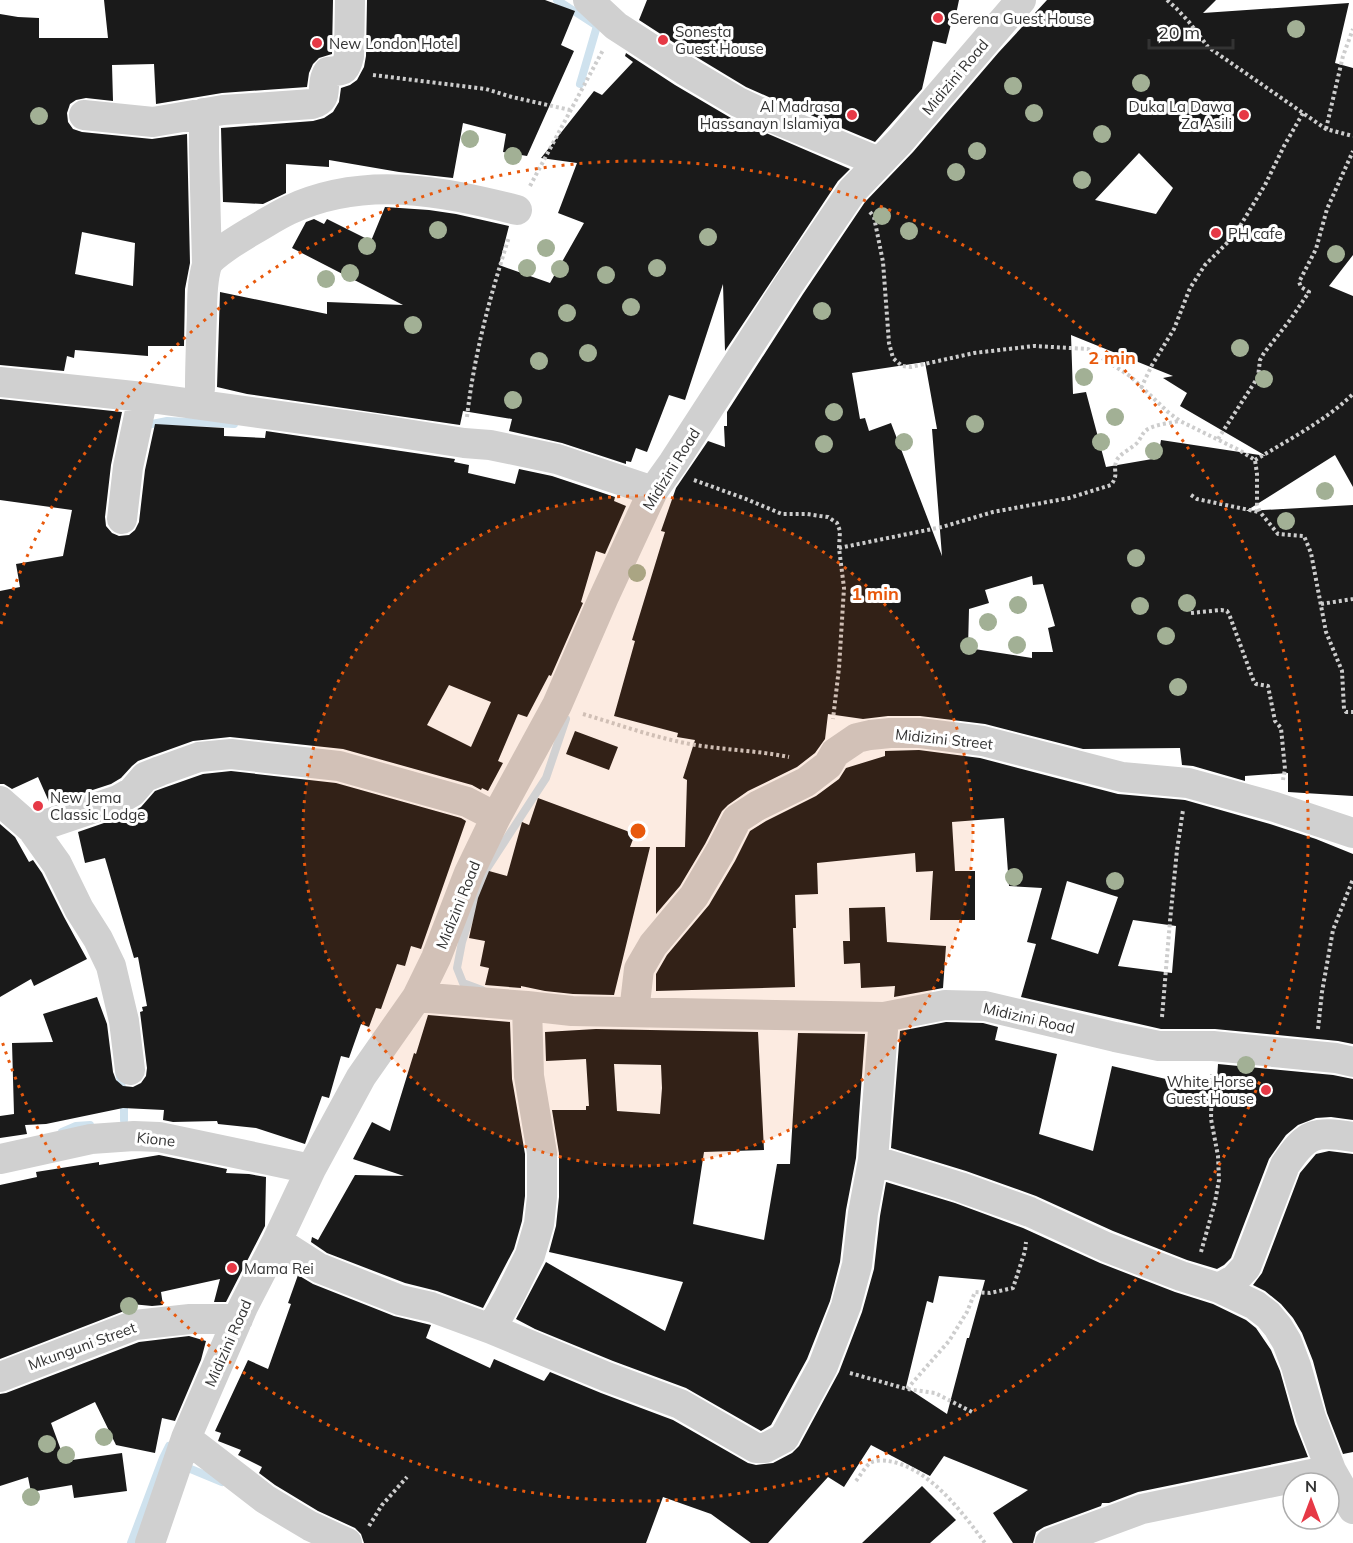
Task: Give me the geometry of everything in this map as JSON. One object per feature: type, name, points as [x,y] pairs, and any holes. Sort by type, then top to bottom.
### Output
[{"type":"street","points":[[84,115],[153,122],[230,109],[320,102],[324,97],[324,79],[328,72],[345,69],[349,56],[350,0]]},
{"type":"street","points":[[588,0],[616,26],[738,102],[879,162]]},
{"type":"street","name":"Midizini Road","points":[[150,1543],[186,1438],[238,1319],[311,1169],[361,1077],[417,997],[436,958],[469,873],[556,705],[653,491],[814,245],[852,191],[900,141],[1021,0]]},
{"type":"street","points":[[198,404],[203,288],[207,263],[204,113]]},
{"type":"street","points":[[207,263],[243,236],[290,210],[331,195],[366,190],[431,191],[517,210]]},
{"type":"street","points":[[0,382],[198,404],[490,445],[557,459],[653,491]]},
{"type":"street","points":[[122,519],[128,466],[143,397]]},
{"type":"street","name":"Midizini Street","points":[[634,1012],[639,969],[653,945],[694,896],[737,819],[806,782],[856,738],[890,733],[920,733],[983,741],[1122,777],[1188,783],[1353,832]]},
{"type":"street","points":[[32,829],[118,800],[132,792],[145,777],[160,771],[199,757],[231,754],[339,766],[467,802],[496,817]]},
{"type":"street","points":[[0,801],[32,829],[57,864],[79,909],[98,939],[111,966],[124,1022],[130,1070]]},
{"type":"street","name":"Midizini Road","points":[[417,997],[572,1011],[884,1017],[945,1005],[985,1006],[1159,1046],[1214,1046],[1353,1062]]},
{"type":"street","points":[[491,1329],[530,1255],[539,1224],[542,1197],[542,1154],[529,1076],[527,1006]]},
{"type":"street","points":[[277,1241],[319,1268],[400,1300],[431,1307],[491,1329],[586,1369],[680,1404],[756,1448],[765,1448],[784,1438],[823,1366],[846,1306],[857,1265],[863,1213],[873,1160],[884,1017]]},
{"type":"street","points":[[1219,1288],[1235,1279],[1246,1267],[1285,1165],[1294,1150],[1315,1134],[1353,1137]]},
{"type":"street","name":"Kione","points":[[0,1159],[91,1139],[134,1136],[159,1137],[311,1169]]},
{"type":"street","points":[[873,1160],[1030,1212],[1106,1247],[1219,1288],[1255,1305],[1278,1327],[1290,1350],[1330,1470],[1353,1509]]},
{"type":"street","name":"Mkunguni Street","points":[[0,1377],[135,1325],[190,1319],[238,1319]]},
{"type":"street","points":[[186,1438],[265,1499],[310,1526],[357,1536]]},
{"type":"street","points":[[1050,1543],[1142,1509],[1330,1470]]},
{"type":"path","points":[[1167,0],[1189,22],[1208,47],[1326,129],[1353,136]]},
{"type":"path","points":[[1326,129],[1343,56],[1353,29]]},
{"type":"path","points":[[343,70],[486,89],[570,110]]},
{"type":"path","points":[[1141,388],[1174,329],[1190,288],[1205,265],[1234,236],[1265,185],[1303,113]]},
{"type":"path","points":[[1218,439],[1258,377],[1260,360],[1264,353],[1309,292],[1301,287],[1299,282],[1316,249],[1327,209],[1353,151]]},
{"type":"path","points":[[852,191],[862,200],[874,217],[883,262],[889,343],[893,358],[902,366],[911,368],[974,353],[1034,346],[1088,349],[1130,376],[1180,421],[1255,460],[1257,505],[1260,512],[1278,534],[1304,536],[1311,553],[1326,632],[1342,671],[1344,709],[1346,712],[1353,712]]},
{"type":"path","points":[[1255,460],[1322,419],[1353,394]]},
{"type":"path","points":[[839,548],[942,527],[993,512],[1069,498],[1111,485],[1117,473],[1116,461],[1138,442],[1142,433],[1150,428],[1180,421]]},
{"type":"path","points":[[556,705],[685,743],[726,750],[832,759],[833,713],[839,668],[844,588],[839,548],[840,531],[837,523],[828,517],[782,514],[746,498],[681,475],[653,491]]},
{"type":"path","points":[[1191,495],[1197,499],[1260,512]]},
{"type":"path","points":[[1321,604],[1353,599]]},
{"type":"path","points":[[1191,613],[1227,611],[1254,682],[1268,686],[1275,721],[1281,728],[1285,770],[1275,807]]},
{"type":"path","points":[[1159,1046],[1177,850],[1188,783]]},
{"type":"path","points":[[1315,1056],[1322,992],[1333,930],[1353,879]]},
{"type":"path","points":[[1181,1276],[1197,1264],[1219,1180],[1218,1156],[1211,1119],[1214,1046]]},
{"type":"path","points":[[908,1389],[949,1341],[967,1312],[975,1292],[990,1293],[1013,1288],[1024,1251],[1030,1212]]},
{"type":"path","points":[[823,1366],[908,1389],[935,1393],[972,1412]]},
{"type":"path","points":[[856,1481],[870,1463],[881,1460],[898,1462],[912,1468],[951,1501],[985,1543]]},
{"type":"path","points":[[357,1536],[381,1504],[407,1477]]},
{"type":"building","points":[[104,0],[333,0],[332,54],[319,58],[313,64],[307,87],[222,93],[156,104],[154,64],[112,65],[113,101],[86,98],[70,104],[67,113],[68,122],[73,129],[82,132],[152,139],[187,134],[190,263],[185,289],[184,346],[148,346],[148,356],[75,350],[74,358],[67,356],[64,371],[0,365],[0,14],[39,18],[39,38],[108,38]],"holes":[[[82,232],[135,243],[133,286],[75,274]]]},
{"type":"building","points":[[367,0],[545,0],[575,11],[561,45],[574,51],[527,156],[503,152],[506,134],[463,123],[453,178],[399,172],[329,160],[329,167],[286,164],[286,193],[263,204],[223,202],[221,128],[313,121],[333,112],[339,102],[341,88],[357,80],[364,67]]},
{"type":"building","points":[[647,0],[959,0],[954,24],[951,24],[946,44],[933,41],[922,89],[875,142],[746,87],[693,55],[639,20]]},
{"type":"building","points":[[1047,0],[1216,0],[1203,13],[1349,3],[1335,63],[1353,68],[1353,255],[1329,286],[1353,296],[1353,487],[1335,455],[1246,511],[1353,505],[1353,796],[1288,792],[1288,773],[1245,776],[1245,781],[1182,765],[1180,748],[1083,749],[985,724],[920,716],[863,719],[828,714],[825,739],[815,753],[797,767],[748,791],[722,811],[680,886],[656,914],[656,847],[685,847],[687,780],[683,778],[695,740],[677,737],[678,733],[614,716],[635,641],[632,640],[665,532],[661,531],[676,488],[708,441],[725,447],[724,426],[727,426],[727,412],[865,202],[913,152]],"holes":[[[1139,153],[1173,188],[1156,214],[1095,200]],[[1071,335],[1123,356],[1122,352],[1138,362],[1173,376],[1163,378],[1187,393],[1180,406],[1266,456],[1161,440],[1158,458],[1106,467],[1086,392],[1073,394]],[[925,362],[937,429],[932,429],[942,556],[891,423],[869,431],[865,418],[860,419],[852,373]],[[1032,576],[1033,585],[1043,584],[1055,626],[1048,628],[1053,652],[1032,652],[1032,658],[968,648],[969,609],[989,603],[985,590]]]},
{"type":"building","points":[[626,53],[731,118],[850,169],[838,181],[725,351],[723,284],[685,400],[669,395],[647,452],[636,448],[631,462],[626,461],[626,464],[562,443],[509,431],[512,419],[463,411],[460,425],[247,394],[217,387],[220,292],[327,314],[327,302],[403,305],[292,248],[306,222],[314,219],[324,224],[327,219],[371,241],[385,207],[456,214],[509,226],[499,265],[550,283],[584,223],[558,213],[577,163],[541,158],[594,91],[602,95],[633,62],[625,56]]},
{"type":"building","points":[[0,399],[122,412],[111,465],[105,517],[106,526],[112,533],[119,536],[129,535],[139,522],[145,470],[155,424],[224,428],[224,436],[265,438],[266,431],[455,459],[454,462],[469,465],[468,473],[515,484],[519,469],[552,476],[615,497],[614,501],[626,506],[605,554],[596,551],[581,602],[583,603],[551,676],[549,675],[527,717],[518,714],[498,761],[503,763],[488,791],[343,749],[230,737],[193,741],[154,755],[138,761],[121,778],[111,784],[50,804],[38,777],[12,789],[0,784],[0,591],[20,587],[16,564],[63,556],[72,510],[0,500]],"holes":[[[449,685],[491,702],[471,747],[427,725]]]},
{"type":"building","points":[[575,731],[618,747],[609,770],[566,754]]},
{"type":"building","points":[[919,750],[980,758],[1118,794],[1185,800],[1270,824],[1353,854],[1353,1044],[1215,1029],[1161,1029],[1021,997],[1036,944],[1027,942],[1042,888],[1009,886],[1004,818],[952,822],[955,871],[975,871],[975,920],[930,920],[933,871],[916,872],[915,853],[817,863],[818,894],[795,895],[796,928],[793,928],[795,987],[656,991],[656,974],[667,955],[709,905],[750,831],[816,796],[839,779],[846,768],[885,756],[885,751]],"holes":[[[1067,881],[1118,897],[1098,954],[1051,939]],[[1133,920],[1176,926],[1172,973],[1118,966]]]},
{"type":"building","points":[[231,771],[336,783],[466,821],[421,949],[411,946],[405,966],[397,964],[381,1009],[376,1008],[369,1027],[361,1024],[349,1058],[341,1056],[329,1098],[322,1096],[305,1144],[256,1128],[218,1124],[217,1121],[173,1122],[163,1120],[164,1110],[123,1108],[46,1124],[25,1125],[27,1134],[0,1138],[0,1116],[14,1114],[12,1043],[53,1042],[43,1014],[97,997],[107,1024],[116,1080],[123,1086],[133,1087],[141,1083],[146,1076],[140,1012],[143,1011],[142,1007],[147,1006],[138,957],[134,958],[105,858],[85,863],[78,832],[127,815],[141,807],[155,791],[203,774]]},
{"type":"building","points":[[538,798],[635,834],[630,847],[650,847],[614,995],[573,994],[521,986],[521,988],[485,985],[489,968],[480,966],[485,941],[469,938],[478,898],[489,871],[507,876],[522,822],[529,825]]},
{"type":"building","points":[[0,824],[15,837],[29,862],[33,860],[42,873],[87,959],[34,986],[31,979],[0,997]]},
{"type":"building","points":[[885,907],[887,942],[946,946],[943,988],[894,997],[895,986],[861,988],[860,963],[844,964],[843,941],[850,941],[849,908]]},
{"type":"building","points":[[428,1015],[510,1022],[512,1079],[525,1154],[525,1196],[522,1221],[514,1249],[483,1308],[437,1291],[405,1283],[327,1253],[311,1242],[312,1237],[318,1240],[355,1175],[404,1176],[353,1159],[372,1122],[390,1131]]},
{"type":"building","points":[[946,1022],[983,1023],[998,1027],[995,1040],[1057,1054],[1039,1134],[1093,1151],[1112,1066],[1170,1080],[1217,1079],[1218,1064],[1353,1079],[1353,1120],[1331,1117],[1316,1118],[1298,1125],[1286,1135],[1269,1159],[1231,1258],[1217,1269],[1187,1260],[1113,1231],[1036,1196],[891,1148],[900,1031]]},
{"type":"building","points":[[596,1029],[758,1032],[764,1150],[704,1152],[693,1224],[764,1240],[777,1164],[790,1164],[798,1033],[865,1034],[856,1158],[846,1210],[840,1262],[830,1301],[807,1359],[771,1425],[761,1431],[686,1388],[613,1361],[516,1319],[546,1262],[665,1331],[683,1282],[549,1252],[556,1226],[559,1197],[559,1153],[552,1110],[586,1110],[586,1106],[589,1106],[586,1059],[546,1061],[545,1032]],"holes":[[[614,1064],[661,1065],[660,1114],[617,1111]]]},
{"type":"building","points":[[1329,1151],[1353,1154],[1353,1452],[1343,1454],[1327,1413],[1313,1361],[1302,1333],[1281,1304],[1253,1285],[1262,1273],[1300,1173],[1316,1154]]},
{"type":"building","points":[[159,1155],[227,1169],[226,1173],[266,1177],[265,1226],[226,1302],[214,1302],[220,1279],[161,1292],[163,1305],[121,1303],[132,1308],[0,1359],[0,1185],[37,1177],[36,1172]]},
{"type":"building","points":[[886,1182],[955,1203],[1023,1228],[1100,1263],[1213,1304],[1246,1320],[1256,1328],[1271,1350],[1308,1457],[1138,1492],[1109,1503],[1102,1503],[1101,1506],[1044,1527],[1036,1532],[1033,1543],[1013,1543],[993,1513],[1028,1490],[944,1456],[930,1476],[871,1445],[844,1487],[828,1477],[768,1543],[751,1543],[711,1514],[663,1497],[646,1543],[364,1543],[361,1534],[355,1528],[318,1511],[275,1485],[259,1473],[262,1467],[238,1455],[241,1450],[218,1441],[221,1433],[215,1431],[248,1360],[268,1369],[291,1304],[288,1303],[298,1275],[313,1284],[394,1316],[431,1325],[426,1338],[490,1368],[494,1359],[544,1381],[550,1372],[673,1420],[748,1463],[756,1465],[773,1463],[792,1453],[799,1446],[839,1372],[862,1312],[874,1269]],"holes":[[[939,1276],[985,1280],[969,1338],[967,1338],[947,1414],[906,1387],[927,1301],[933,1303]]]},
{"type":"building","points":[[189,1336],[206,1341],[201,1360],[175,1421],[162,1418],[155,1453],[116,1445],[95,1402],[51,1423],[65,1461],[122,1453],[127,1491],[74,1498],[72,1485],[31,1492],[28,1477],[0,1486],[0,1394],[139,1342]]},
{"type":"building","points":[[922,1486],[956,1520],[930,1543],[862,1543]]},
{"type":"waterway","points":[[557,0],[597,26],[580,84]]},
{"type":"waterway","points":[[142,426],[167,421],[234,424]]},
{"type":"waterway","points":[[482,990],[463,983],[457,968],[462,942],[484,873],[546,778],[566,719]]},
{"type":"waterway","points":[[119,1071],[124,1100],[124,1120]]},
{"type":"waterway","points":[[62,1132],[76,1126],[90,1125]]},
{"type":"waterway","points":[[131,1543],[169,1446]]},
{"type":"waterway","points":[[181,1465],[222,1482]]},
{"type":"place","name":"Serena Guest House","points":[[938,18]]},
{"type":"place","name":"Sonesta Guest House","points":[[663,40]]},
{"type":"place","name":"New London Hotel","points":[[317,43]]},
{"type":"place","name":"Al Madrasa Hassanayn Islamiya","points":[[852,115]]},
{"type":"place","name":"Duka La Dawa Za Asili","points":[[1244,115]]},
{"type":"place","name":"PH cafe","points":[[1216,233]]},
{"type":"place","name":"New Jema Classic Lodge","points":[[38,806]]},
{"type":"place","name":"White Horse Guest House","points":[[1266,1090]]},
{"type":"place","name":"Mama Rei","points":[[232,1268]]}]
